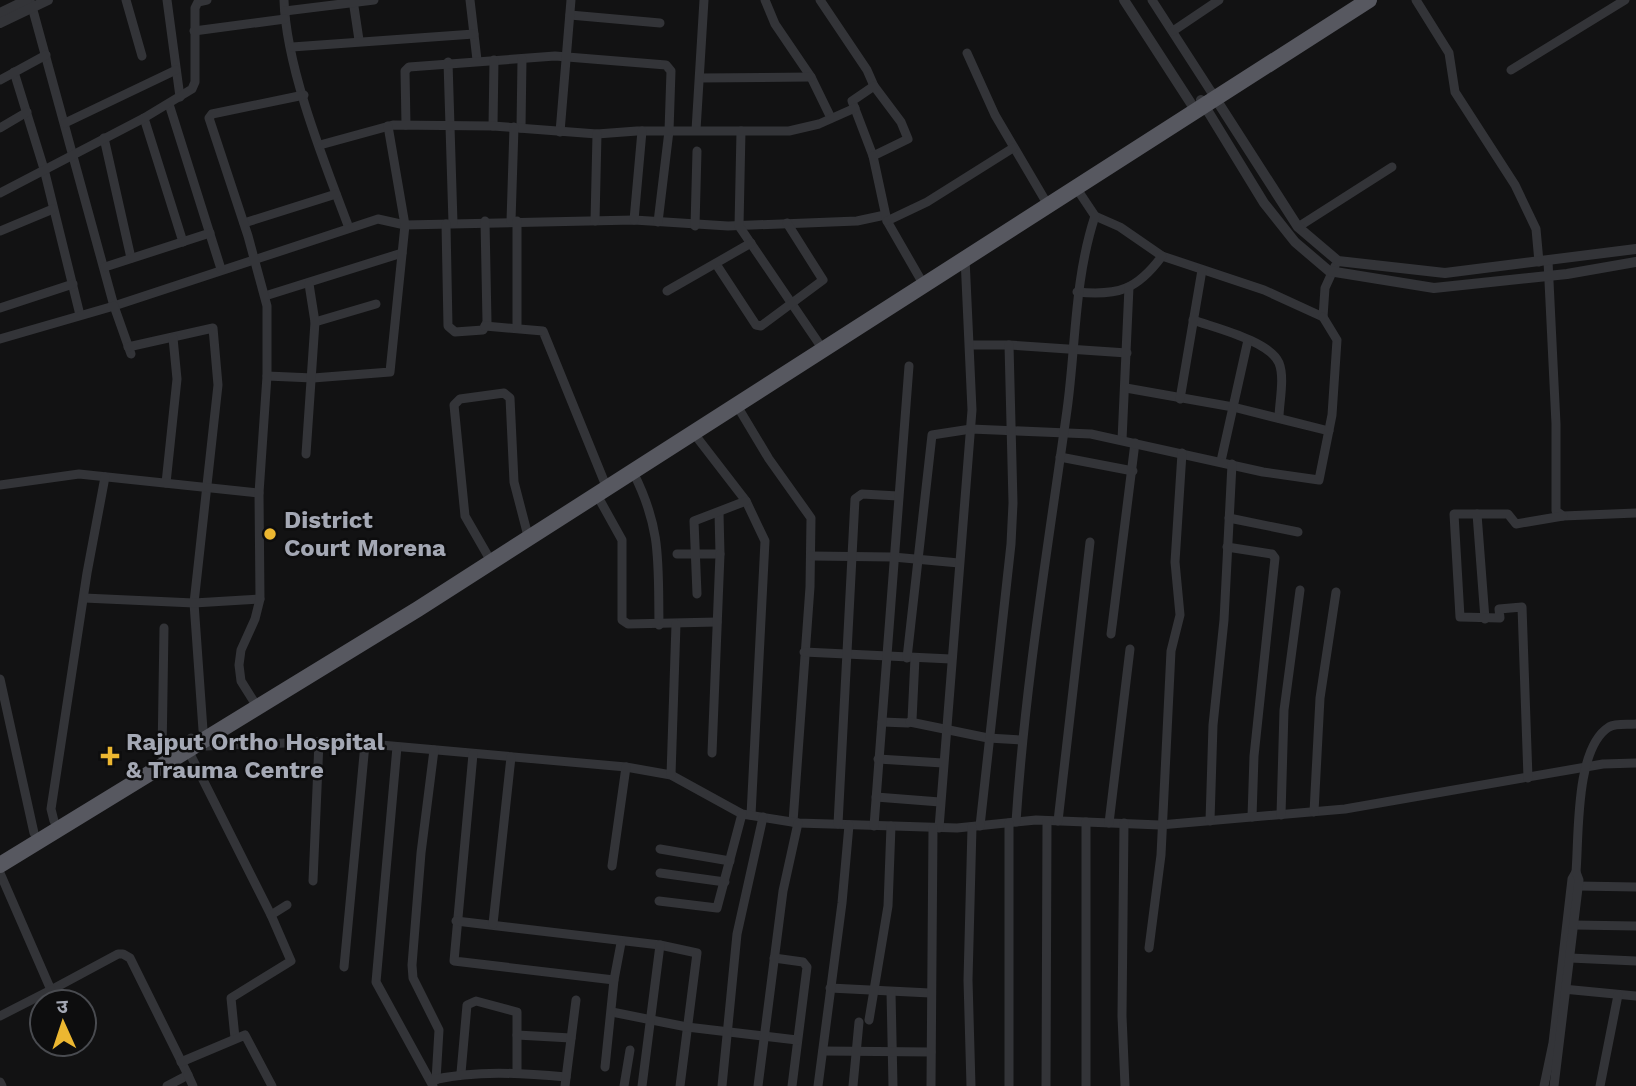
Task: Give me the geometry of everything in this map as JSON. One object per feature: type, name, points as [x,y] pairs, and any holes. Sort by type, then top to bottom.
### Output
[{"type":"highway","points":[[0,865],[193,741],[923,284],[1355,0]]},
{"type":"highway","points":[[1205,100],[1369,0]]},
{"type":"highway","points":[[965,257],[1045,200],[1075,186]]},
{"type":"highway","points":[[255,704],[527,532],[600,488],[633,472],[692,430]]},
{"type":"highway","points":[[0,853],[162,755],[193,741]]},
{"type":"street","points":[[0,13],[11,4],[48,0]]},
{"type":"street","points":[[126,0],[142,55]]},
{"type":"street","points":[[167,0],[180,97]]},
{"type":"street","points":[[0,192],[144,118],[192,89],[195,82],[196,3],[207,0]]},
{"type":"street","points":[[284,0],[285,15],[304,95],[349,228]]},
{"type":"street","points":[[194,31],[354,1],[374,0]]},
{"type":"street","points":[[470,0],[477,60]]},
{"type":"street","points":[[560,132],[571,0]]},
{"type":"street","points":[[696,130],[704,0]]},
{"type":"street","points":[[765,0],[775,24],[811,77],[831,118]]},
{"type":"street","points":[[820,0],[867,69],[874,86],[901,122],[908,139],[873,156]]},
{"type":"street","points":[[1124,0],[1205,100],[1298,227],[1338,261],[1445,273],[1636,250]]},
{"type":"street","points":[[1152,0],[1173,31],[1205,100],[1264,203],[1295,242],[1332,272],[1434,288],[1549,276],[1636,262]]},
{"type":"street","points":[[1173,31],[1219,0]]},
{"type":"street","points":[[1416,0],[1449,52],[1455,92],[1515,185],[1536,229],[1549,276],[1556,424],[1555,507],[1563,516]]},
{"type":"street","points":[[1511,70],[1625,0]]},
{"type":"street","points":[[354,1],[359,40]]},
{"type":"street","points":[[0,23],[30,2]]},
{"type":"street","points":[[30,2],[114,306],[130,350],[212,328],[218,385],[194,603],[193,741],[291,961],[231,998],[236,1038]]},
{"type":"street","points":[[570,15],[660,23]]},
{"type":"street","points":[[292,47],[359,40],[474,34]]},
{"type":"street","points":[[967,53],[1013,148],[1045,200]]},
{"type":"street","points":[[0,80],[46,55]]},
{"type":"street","points":[[406,125],[406,69],[448,62],[566,56],[670,68],[669,131],[658,222]]},
{"type":"street","points":[[517,328],[514,221],[517,127],[523,59]]},
{"type":"street","points":[[493,126],[494,60]]},
{"type":"street","points":[[448,62],[448,326],[454,332],[483,330],[485,326],[485,221]]},
{"type":"street","points":[[65,123],[176,70]]},
{"type":"street","points":[[14,72],[44,169],[80,315]]},
{"type":"street","points":[[700,78],[811,77]]},
{"type":"street","points":[[874,86],[852,101],[873,156],[886,218],[923,284]]},
{"type":"street","points":[[255,704],[241,681],[239,664],[241,650],[255,619],[260,599],[259,493],[267,376],[265,296],[210,116],[304,95]]},
{"type":"street","points":[[169,104],[221,269]]},
{"type":"street","points":[[320,145],[388,126],[406,125],[517,127],[597,134],[795,130],[855,108]]},
{"type":"street","points":[[0,128],[27,112]]},
{"type":"street","points":[[144,118],[183,242]]},
{"type":"street","points":[[267,376],[313,378],[390,372],[405,225],[388,126]]},
{"type":"street","points":[[634,220],[642,131]]},
{"type":"street","points":[[741,131],[739,226],[822,347]]},
{"type":"street","points":[[595,221],[597,134]]},
{"type":"street","points":[[104,138],[131,258]]},
{"type":"street","points":[[0,339],[114,306],[378,219],[405,225],[485,221],[634,220],[695,226],[739,226],[886,218],[927,202],[1013,148]]},
{"type":"street","points":[[695,226],[697,151]]},
{"type":"street","points":[[1298,227],[1392,167]]},
{"type":"street","points":[[910,722],[917,559],[930,439],[936,432],[971,429],[1064,431],[1122,440],[1312,481],[1319,480],[1329,431],[1337,340],[1323,317],[1264,290],[1162,256],[1120,227],[1095,216],[1075,186]]},
{"type":"street","points":[[244,223],[336,194]]},
{"type":"street","points":[[0,230],[53,209]]},
{"type":"street","points":[[1009,1086],[1013,823],[1074,350],[1077,292],[1083,251],[1095,216]]},
{"type":"street","points":[[716,264],[759,327],[823,280],[787,223]]},
{"type":"street","points":[[104,267],[210,233]]},
{"type":"street","points":[[667,292],[751,243]]},
{"type":"street","points":[[265,296],[402,253]]},
{"type":"street","points":[[1077,292],[1115,293],[1150,272],[1162,256]]},
{"type":"street","points":[[932,1086],[930,993],[936,828],[971,429],[965,257]]},
{"type":"street","points":[[1323,317],[1325,289],[1338,261]]},
{"type":"street","points":[[1180,399],[1202,270]]},
{"type":"street","points":[[0,308],[73,284]]},
{"type":"street","points":[[306,454],[315,323],[309,284]]},
{"type":"street","points":[[1122,440],[1129,287]]},
{"type":"street","points":[[315,323],[376,304]]},
{"type":"street","points":[[1193,320],[1264,347],[1279,362],[1279,418]]},
{"type":"street","points":[[485,326],[543,331],[600,488],[622,540],[622,620],[628,624],[659,625],[718,622]]},
{"type":"street","points":[[166,483],[177,379],[173,338]]},
{"type":"street","points":[[1221,461],[1248,340]]},
{"type":"street","points":[[970,345],[1127,353]]},
{"type":"street","points":[[971,1086],[968,981],[976,826],[1011,544],[1009,345]]},
{"type":"street","points":[[874,826],[909,366]]},
{"type":"street","points":[[1126,388],[1233,407],[1329,431]]},
{"type":"street","points":[[488,556],[465,516],[454,405],[460,399],[504,393],[510,398],[514,482],[527,532]]},
{"type":"street","points":[[735,402],[769,459],[811,518],[795,823],[783,891],[758,1086]]},
{"type":"street","points":[[659,901],[715,910],[747,814],[765,541],[746,501],[692,430]]},
{"type":"street","points":[[1111,634],[1135,443]]},
{"type":"street","points":[[1149,948],[1160,864],[1171,651],[1180,614],[1175,562],[1182,453]]},
{"type":"street","points":[[1060,457],[1133,471]]},
{"type":"street","points":[[1209,821],[1213,725],[1224,620],[1232,464]]},
{"type":"street","points":[[633,472],[655,527],[659,625]]},
{"type":"street","points":[[0,485],[79,474],[259,493]]},
{"type":"street","points":[[54,821],[51,809],[105,477]]},
{"type":"street","points":[[838,824],[855,499],[862,494],[898,496]]},
{"type":"street","points":[[697,594],[694,522],[699,517],[719,513],[746,501]]},
{"type":"street","points":[[712,753],[720,554],[719,513]]},
{"type":"street","points":[[1528,778],[1522,607],[1500,609],[1500,618],[1460,617],[1454,514],[1508,514],[1516,524],[1563,516],[1636,513]]},
{"type":"street","points":[[1477,514],[1485,619]]},
{"type":"street","points":[[1229,518],[1298,532]]},
{"type":"street","points":[[1058,821],[1090,542]]},
{"type":"street","points":[[1227,547],[1272,554],[1275,558],[1254,756],[1252,817]]},
{"type":"street","points":[[677,554],[720,554]]},
{"type":"street","points":[[811,556],[893,557],[959,563]]},
{"type":"street","points":[[1281,815],[1284,710],[1300,590]]},
{"type":"street","points":[[1314,812],[1320,698],[1336,592]]},
{"type":"street","points":[[84,598],[194,603],[260,599]]},
{"type":"street","points":[[671,775],[676,624]]},
{"type":"street","points":[[162,755],[164,628]]},
{"type":"street","points":[[1109,823],[1130,649]]},
{"type":"street","points":[[803,652],[951,659]]},
{"type":"street","points":[[0,679],[34,833]]},
{"type":"street","points":[[881,722],[910,722],[989,738],[1023,740]]},
{"type":"street","points":[[1544,1086],[1570,958],[1578,886],[1584,768],[1597,738],[1611,726],[1636,724]]},
{"type":"street","points":[[193,741],[365,744],[626,768],[671,775],[747,814],[795,823],[936,828],[1047,821],[1160,825],[1314,812],[1584,768],[1636,763]]},
{"type":"street","points":[[313,881],[319,742]]},
{"type":"street","points":[[344,967],[365,744]]},
{"type":"street","points":[[397,747],[376,982],[433,1082]]},
{"type":"street","points":[[433,1082],[439,1030],[413,978],[412,965],[421,853],[434,750]]},
{"type":"street","points":[[473,754],[453,958],[459,964],[614,980]]},
{"type":"street","points":[[493,925],[511,757]]},
{"type":"street","points":[[878,759],[943,763]]},
{"type":"street","points":[[612,866],[626,768]]},
{"type":"street","points":[[876,797],[940,802]]},
{"type":"street","points":[[722,1086],[737,934],[763,817]]},
{"type":"street","points":[[1046,1086],[1047,821]]},
{"type":"street","points":[[1086,822],[1086,1086]]},
{"type":"street","points":[[1124,823],[1122,1016],[1125,1086]]},
{"type":"street","points":[[818,1086],[842,903],[849,825]]},
{"type":"street","points":[[869,1020],[888,906],[891,826]]},
{"type":"street","points":[[660,849],[730,861]]},
{"type":"street","points":[[1555,1086],[1572,879],[1577,872]]},
{"type":"street","points":[[0,873],[50,988]]},
{"type":"street","points":[[660,873],[725,882]]},
{"type":"street","points":[[1578,886],[1636,887],[1636,876]]},
{"type":"street","points":[[271,915],[288,905]]},
{"type":"street","points":[[456,921],[621,943],[660,945],[697,953],[681,1086]]},
{"type":"street","points":[[1574,925],[1636,926]]},
{"type":"street","points":[[606,1067],[614,980],[621,943]]},
{"type":"street","points":[[642,1086],[660,945]]},
{"type":"street","points":[[55,988],[124,954],[130,958],[193,1086]]},
{"type":"street","points":[[774,958],[803,962],[807,967],[792,1086]]},
{"type":"street","points":[[1570,958],[1636,961]]},
{"type":"street","points":[[830,988],[930,993]]},
{"type":"street","points":[[1563,989],[1636,996]]},
{"type":"street","points":[[891,992],[893,1086]]},
{"type":"street","points":[[1600,1086],[1618,995]]},
{"type":"street","points":[[433,1082],[461,1073],[517,1073],[565,1082],[576,1000]]},
{"type":"street","points":[[0,1016],[28,1002]]},
{"type":"street","points":[[461,1073],[467,1005],[470,1002],[494,1004],[517,1013],[517,1073]]},
{"type":"street","points":[[612,1012],[687,1027],[797,1040]]},
{"type":"street","points":[[853,1086],[859,1023]]},
{"type":"street","points":[[181,1062],[245,1035],[272,1086]]},
{"type":"street","points":[[517,1035],[571,1038]]},
{"type":"street","points":[[624,1086],[630,1050]]},
{"type":"street","points":[[823,1051],[931,1052]]},
{"type":"street","points":[[167,1086],[188,1075]]},
{"type":"place","name":"District Court Morena","points":[[270,534]]},
{"type":"place","name":"Rajput Ortho Hospital & Trauma Centre","points":[[110,756]]}]
